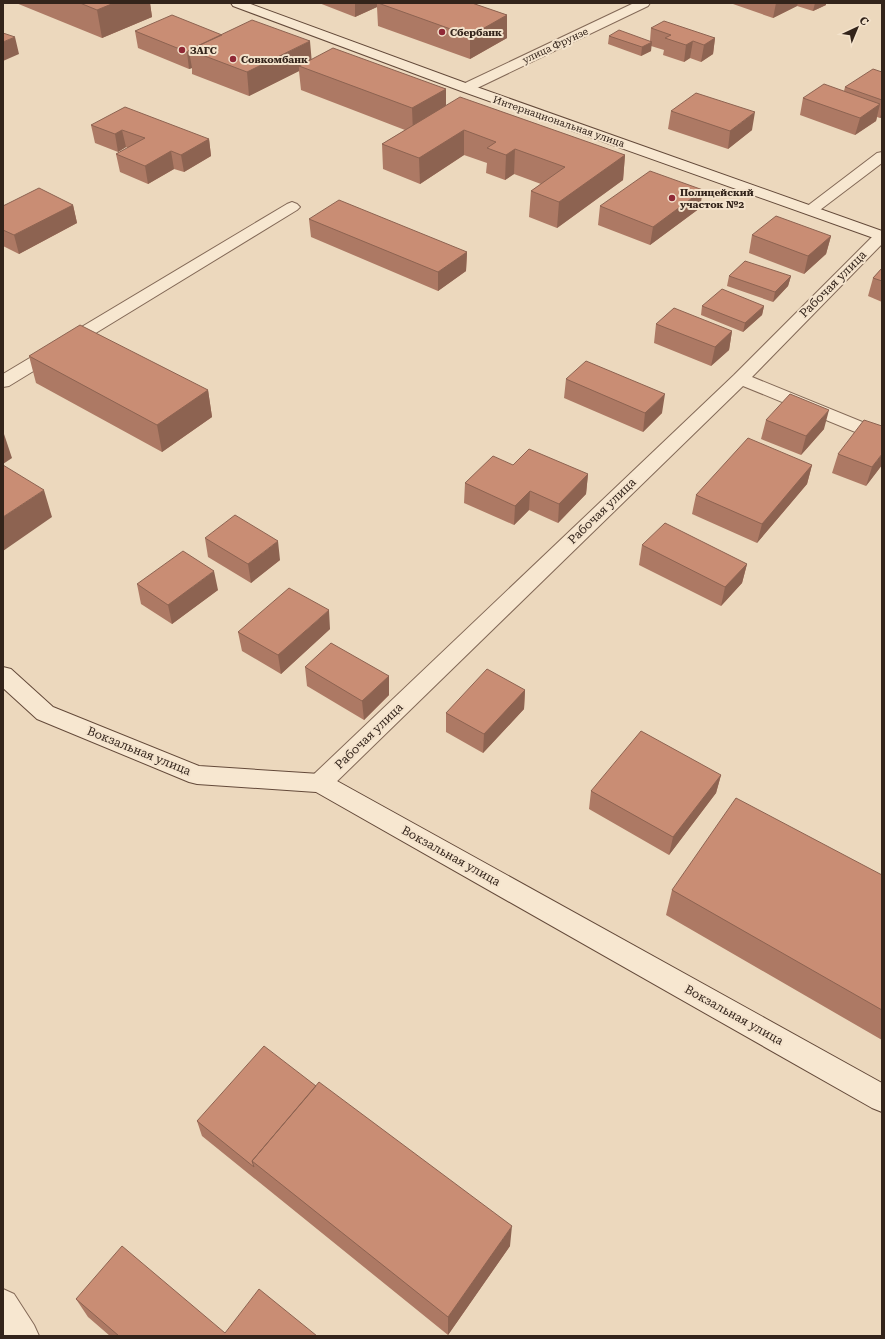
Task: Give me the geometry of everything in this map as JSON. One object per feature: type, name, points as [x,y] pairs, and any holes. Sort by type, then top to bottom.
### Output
[{"type":"street","name":"Интернациональная улица","points":[[237,3],[466,88],[881,236]]},
{"type":"street","name":"улица Фрунзе","points":[[466,88],[644,3]]},
{"type":"street","points":[[811,210],[882,156]]},
{"type":"street","points":[[3,382],[292,207]]},
{"type":"street","name":"Рабочая улица","points":[[320,783],[740,379],[881,236]]},
{"type":"street","points":[[740,379],[882,437]]},
{"type":"street","name":"Вокзальная улица","points":[[3,675],[46,713],[197,775],[320,783],[882,1098]]},
{"type":"street","points":[[3,1305],[23,1336]]},
{"type":"building","points":[[80,3],[114,3],[97,10]]},
{"type":"building","points":[[378,3],[472,3],[507,15],[470,36]]},
{"type":"building","points":[[172,15],[222,35],[187,52],[135,31]]},
{"type":"building","points":[[252,20],[310,41],[247,72],[189,50]]},
{"type":"building","points":[[664,21],[715,38],[704,45],[693,41],[686,45],[665,38],[671,35],[651,28]]},
{"type":"building","points":[[619,30],[652,42],[642,47],[609,36]]},
{"type":"building","points":[[3,33],[15,37],[3,42]]},
{"type":"building","points":[[333,48],[446,89],[412,108],[299,66]]},
{"type":"building","points":[[873,69],[882,72],[882,100],[845,87]]},
{"type":"building","points":[[824,84],[880,104],[860,118],[803,98]]},
{"type":"building","points":[[696,93],[755,112],[730,131],[671,111]]},
{"type":"building","points":[[460,97],[625,155],[559,202],[531,191],[565,167],[515,149],[506,155],[487,148],[496,142],[464,130],[419,158],[382,144]]},
{"type":"building","points":[[125,107],[209,139],[181,155],[171,151],[145,166],[116,154],[145,138],[122,130],[115,134],[91,125]]},
{"type":"building","points":[[650,171],[703,190],[653,227],[600,206]]},
{"type":"building","points":[[39,188],[73,205],[14,235],[3,230],[3,206]]},
{"type":"building","points":[[339,200],[467,252],[438,272],[309,219]]},
{"type":"building","points":[[776,216],[831,236],[808,256],[752,235]]},
{"type":"building","points":[[745,261],[791,276],[775,292],[729,276]]},
{"type":"building","points":[[882,268],[882,281],[873,278]]},
{"type":"building","points":[[722,289],[764,306],[745,323],[702,306]]},
{"type":"building","points":[[674,308],[732,331],[715,347],[656,324]]},
{"type":"building","points":[[80,325],[208,390],[157,425],[29,356]]},
{"type":"building","points":[[586,361],[665,394],[645,413],[566,379]]},
{"type":"building","points":[[790,394],[829,410],[806,436],[766,420]]},
{"type":"building","points":[[864,420],[882,426],[882,454],[872,467],[838,454]]},
{"type":"building","points":[[748,438],[812,465],[762,524],[696,495]]},
{"type":"building","points":[[529,449],[588,474],[559,504],[530,491],[515,506],[465,483],[493,456],[513,465]]},
{"type":"building","points":[[3,465],[44,490],[3,517]]},
{"type":"building","points":[[235,515],[278,541],[248,564],[205,538]]},
{"type":"building","points":[[665,523],[747,564],[725,587],[642,545]]},
{"type":"building","points":[[183,551],[214,571],[168,605],[137,584]]},
{"type":"building","points":[[289,588],[329,610],[278,655],[238,632]]},
{"type":"building","points":[[331,643],[389,676],[362,701],[305,667]]},
{"type":"building","points":[[487,669],[525,690],[484,734],[446,713]]},
{"type":"building","points":[[641,731],[721,775],[673,837],[591,791]]},
{"type":"building","points":[[736,798],[882,875],[882,1010],[672,890]]},
{"type":"building","points":[[264,1046],[316,1086],[252,1161],[254,1167],[197,1121]]},
{"type":"building","points":[[319,1082],[512,1226],[448,1317],[252,1161]]},
{"type":"building","points":[[122,1246],[225,1333],[259,1289],[317,1336],[119,1336],[76,1299]]},
{"type":"place","name":"Сбербанк","points":[[442,32]]},
{"type":"place","name":"ЗАГС","points":[[182,50]]},
{"type":"place","name":"Совкомбанк","points":[[233,59]]},
{"type":"place","name":"Полицейский участок №2","points":[[672,198]]}]
